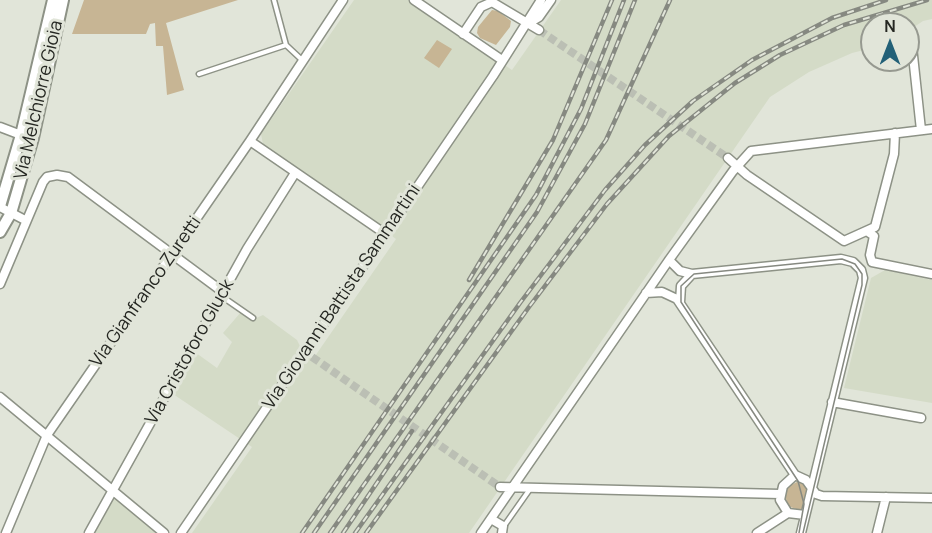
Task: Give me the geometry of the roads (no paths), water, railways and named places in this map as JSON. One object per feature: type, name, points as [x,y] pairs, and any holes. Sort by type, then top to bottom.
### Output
[{"type":"street","name":"Via Melchiorre Gioia","points":[[0,206],[21,135],[53,0]]},
{"type":"street","name":"Via Melchiorre Gioia","points":[[0,232],[10,213],[33,138],[63,0]]},
{"type":"street","name":"Via Gianfranco Zuretti","points":[[6,533],[46,435],[250,141],[343,0]]},
{"type":"street","points":[[414,0],[502,60]]},
{"type":"street","points":[[528,23],[542,0]]},
{"type":"street","points":[[528,23],[539,17],[551,0]]},
{"type":"street","points":[[463,34],[488,1],[496,2],[539,30]]},
{"type":"street","name":"Via Giovanni Battista Sammartini","points":[[181,533],[308,354],[384,233],[528,23]]},
{"type":"street","points":[[915,72],[921,130]]},
{"type":"street","points":[[0,127],[21,135]]},
{"type":"street","points":[[481,533],[669,260],[738,166],[754,150],[932,129]]},
{"type":"street","points":[[728,158],[747,175],[842,240],[868,232],[876,225],[894,154],[895,133]]},
{"type":"street","points":[[250,141],[384,233]]},
{"type":"street","name":"Via Cristoforo Gluck","points":[[89,533],[223,292],[273,205],[295,173]]},
{"type":"street","points":[[0,284],[25,220],[43,182],[51,176],[63,176],[223,292]]},
{"type":"street","points":[[0,206],[25,220]]},
{"type":"street","points":[[868,232],[875,237],[870,259],[875,263],[932,274]]},
{"type":"street","points":[[669,260],[680,271],[692,274],[841,259],[858,266],[863,278],[801,533]]},
{"type":"street","points":[[681,303],[681,286],[692,274]]},
{"type":"street","points":[[646,293],[665,292],[681,303],[795,475],[806,480],[816,494],[932,498]]},
{"type":"street","points":[[0,397],[164,533]]},
{"type":"street","points":[[832,402],[921,418]]},
{"type":"street","points":[[788,513],[782,505],[780,494],[785,483],[795,475]]},
{"type":"street","points":[[500,487],[780,494]]},
{"type":"street","points":[[877,533],[886,497]]},
{"type":"street","points":[[757,533],[788,513],[805,515]]},
{"type":"street","points":[[491,519],[503,530]]},
{"type":"lane","points":[[274,0],[286,45],[303,60]]},
{"type":"lane","points":[[200,74],[286,45]]},
{"type":"lane","points":[[223,292],[227,300],[253,318]]},
{"type":"lane","points":[[503,530],[530,489]]},
{"type":"tunnel","points":[[539,30],[728,158]]},
{"type":"tunnel","points":[[312,357],[500,487]]},
{"type":"tram line","points":[[799,533],[804,504],[798,481],[681,302],[681,286],[694,274],[842,259],[855,264],[862,274],[862,285],[803,533]]},
{"type":"railway","points":[[469,280],[553,140],[612,0]]},
{"type":"railway","points":[[302,533],[536,195],[581,109],[624,0]]},
{"type":"railway","points":[[314,533],[537,212],[585,124],[635,0]]},
{"type":"railway","points":[[330,533],[606,140],[670,0]]},
{"type":"railway","points":[[355,533],[520,303],[605,190],[645,145],[693,101],[752,60],[832,18],[886,0]]},
{"type":"railway","points":[[366,533],[529,307],[607,204],[669,136],[735,83],[780,55],[844,25],[927,0]]},
{"type":"railway","points":[[343,533],[412,431]]}]
